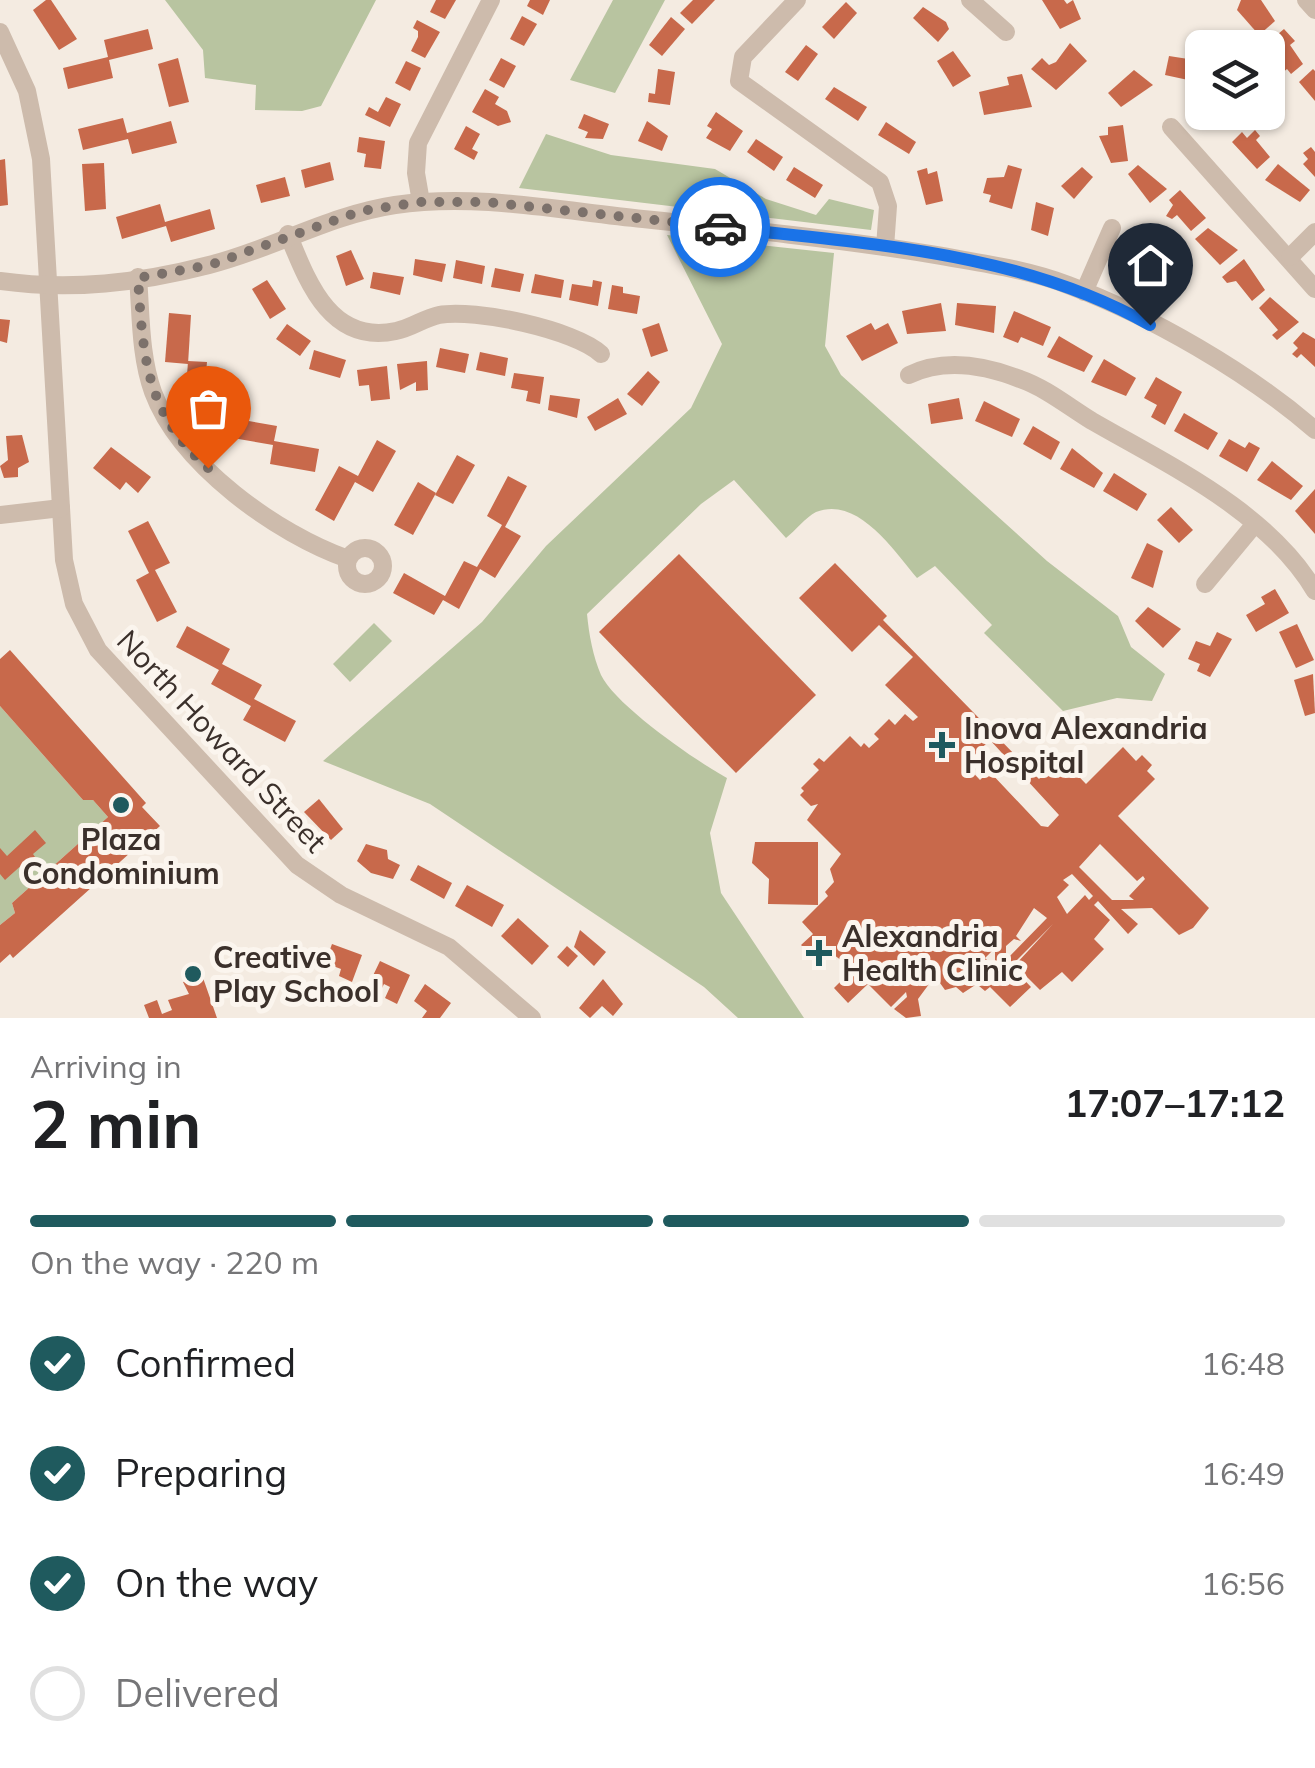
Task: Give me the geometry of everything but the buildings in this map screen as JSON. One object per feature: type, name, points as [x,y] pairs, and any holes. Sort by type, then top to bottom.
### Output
[{"type":"street","points":[[421,202],[416,173],[418,143],[491,0]]},
{"type":"street","points":[[797,0],[740,64],[737,77],[748,90],[880,182],[888,206],[885,247]]},
{"type":"street","points":[[970,0],[1006,32]]},
{"type":"street","points":[[1306,0],[1315,10]]},
{"type":"street","name":"North Howard Street","points":[[0,32],[17,62],[34,119],[69,588],[98,650],[254,822],[311,876],[449,947],[532,1018]]},
{"type":"street","points":[[1171,126],[1315,290]]},
{"type":"street","points":[[0,281],[47,288],[94,287],[210,265],[361,211],[421,202],[486,202],[885,247],[1020,271],[1084,292],[1242,377],[1315,430]]},
{"type":"street","points":[[1084,292],[1112,228]]},
{"type":"street","points":[[1290,257],[1315,232]]},
{"type":"street","points":[[288,234],[316,300],[359,331],[394,332],[434,316],[466,314],[564,332],[601,354]]},
{"type":"street","points":[[138,278],[148,374],[174,434],[278,525],[310,544],[348,559]]},
{"type":"street","points":[[908,375],[944,364],[984,368],[1020,379],[1192,480],[1289,555],[1315,591]]},
{"type":"street","points":[[0,515],[61,508]]},
{"type":"street","points":[[1205,584],[1254,525]]},
{"type":"green space","points":[[165,0],[376,0],[321,106],[302,111],[255,110],[256,85],[205,78],[203,50]]},
{"type":"green space","points":[[613,0],[665,0],[615,93],[570,80]]},
{"type":"green space","points":[[546,134],[611,155],[715,169],[766,199],[816,215],[829,199],[874,210],[871,230],[519,188]]},
{"type":"green space","points":[[667,235],[834,253],[825,346],[841,375],[1047,561],[1118,616],[1131,647],[1165,674],[1152,701],[1117,698],[1063,711],[984,633],[992,625],[935,566],[917,578],[861,519],[846,511],[816,512],[786,538],[734,480],[701,504],[587,614],[590,638],[609,688],[677,746],[727,778],[710,833],[721,893],[804,1018],[738,1018],[704,987],[430,804],[323,761],[482,622],[546,546],[691,408],[722,344]]},
{"type":"green space","points":[[374,623],[392,641],[350,682],[333,664]]},
{"type":"green space","points":[[0,706],[83,800],[93,800],[108,817],[12,903],[15,913],[0,925]]},
{"type":"way so far","points":[[208,468],[174,434],[152,391],[142,340],[138,278],[210,265],[361,211],[421,202],[486,202],[720,227]]},
{"type":"place","name":"Inova Alexandria Hospital","points":[[942,745]]},
{"type":"place","name":"Plaza Condominium","points":[[121,805]]},
{"type":"place","name":"Alexandria Health Clinic","points":[[819,953]]},
{"type":"place","name":"Creative Play School","points":[[193,974]]},
{"type":"route","points":[[720,227],[885,247],[1020,271],[1068,284],[1150,325]]}]
